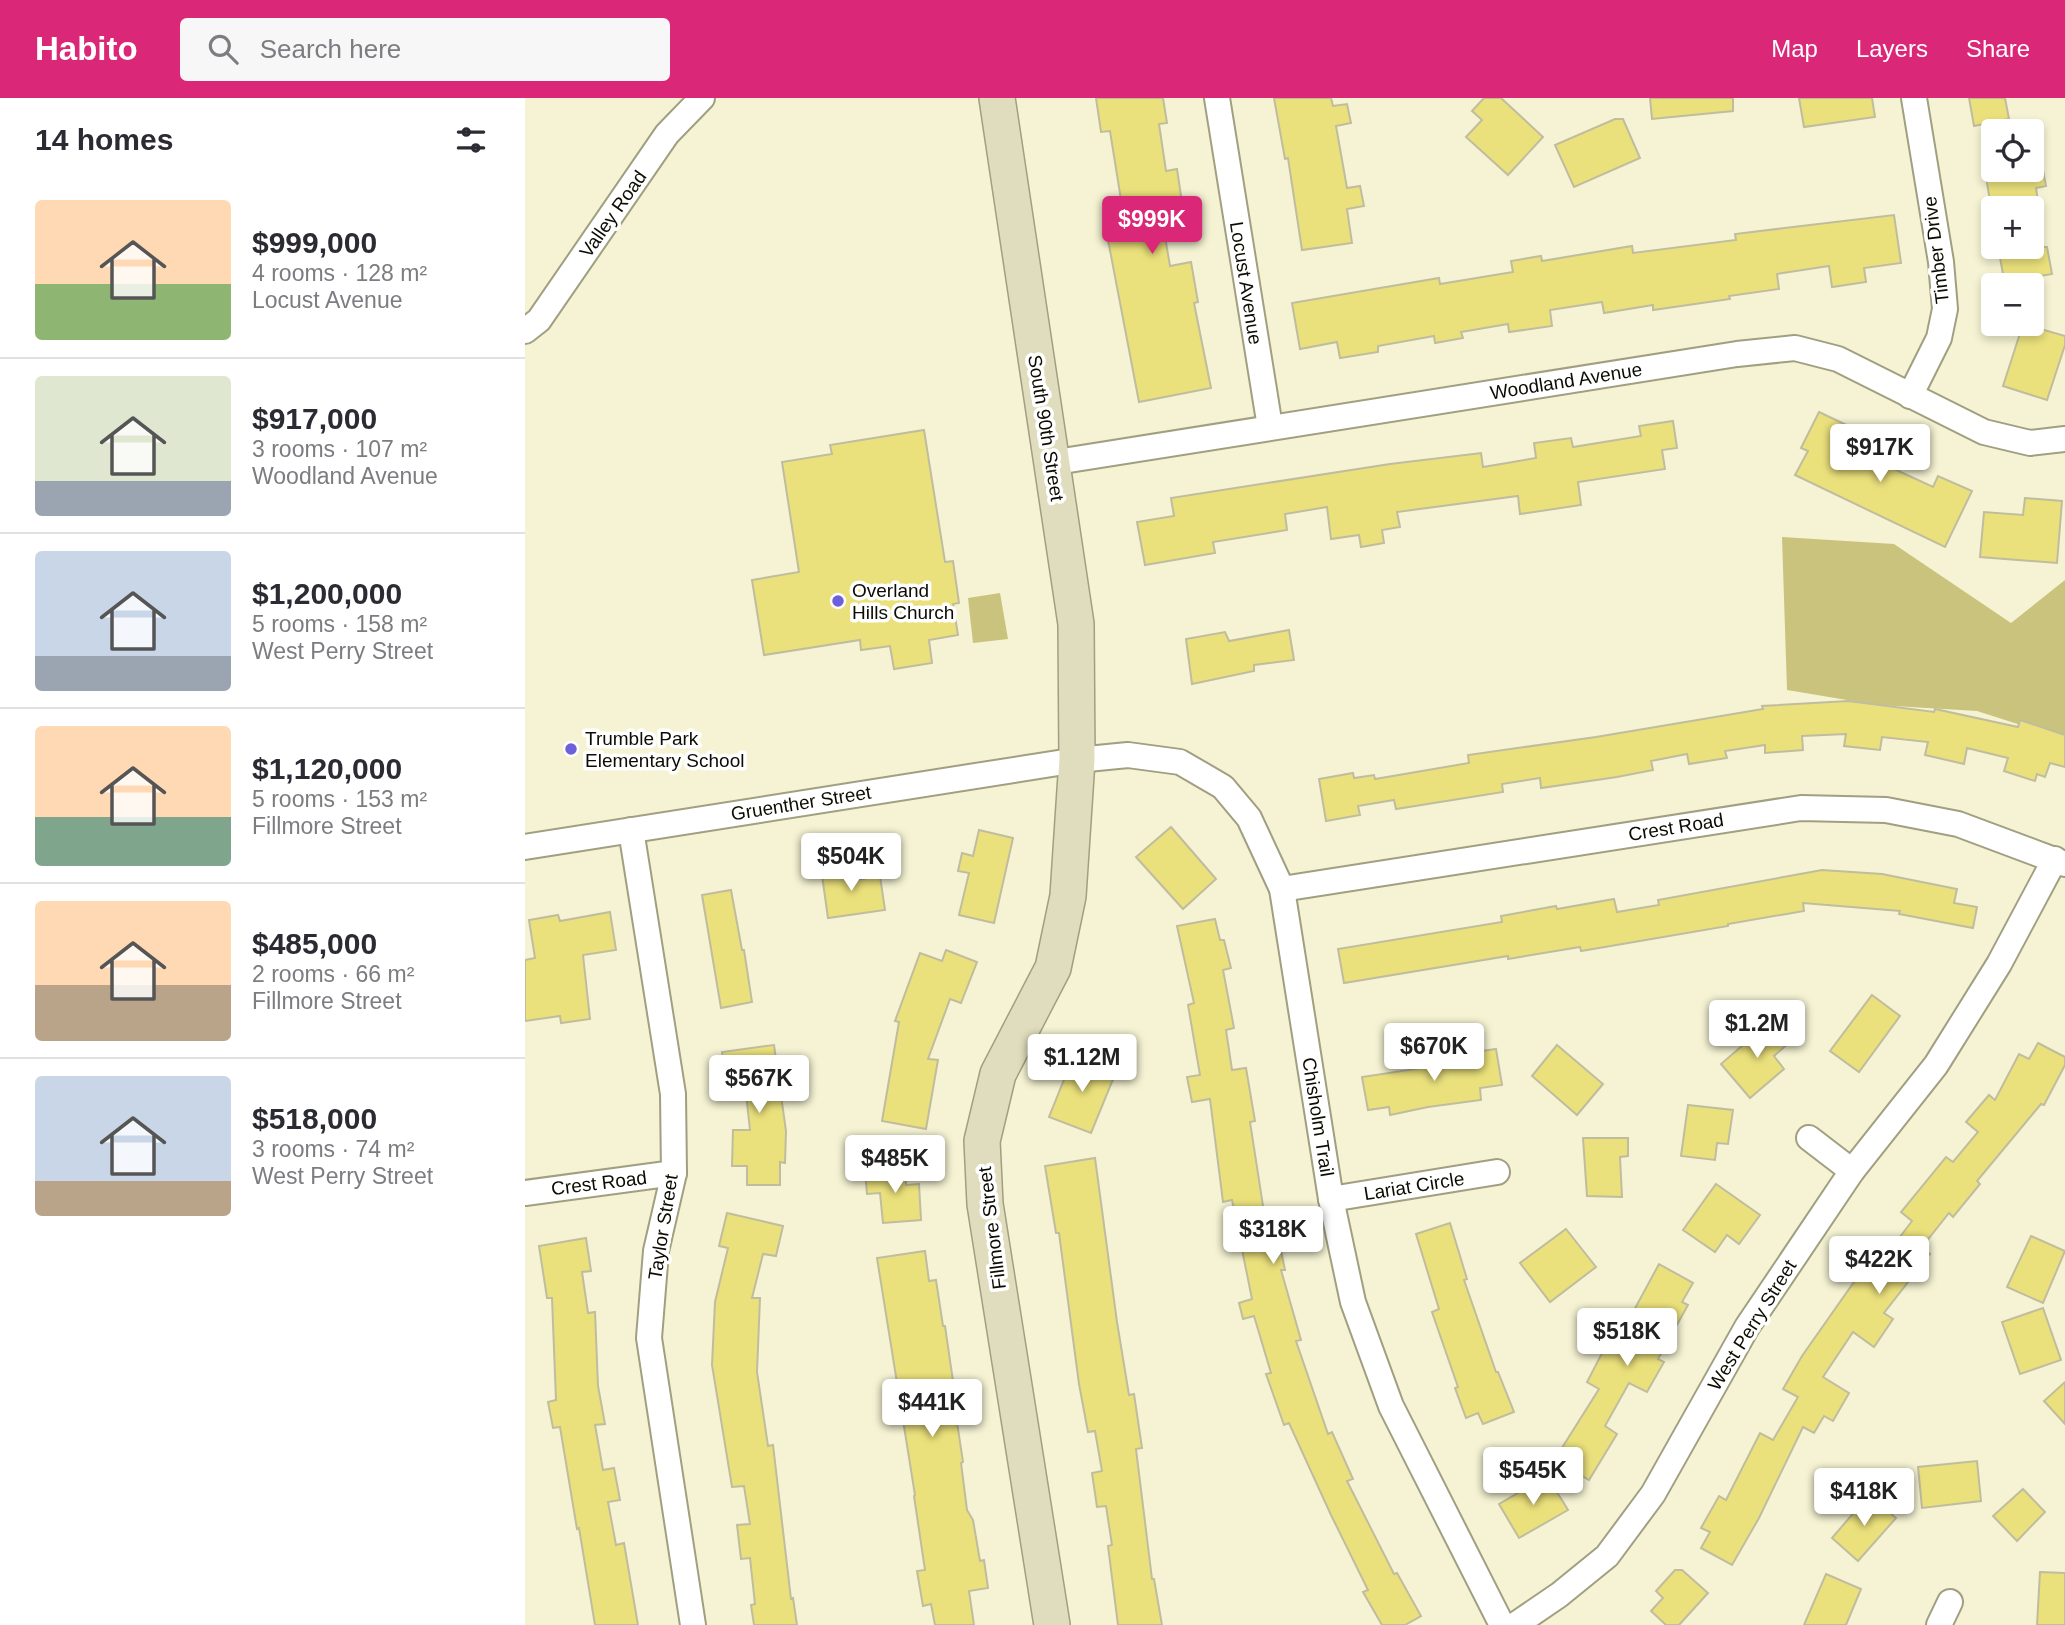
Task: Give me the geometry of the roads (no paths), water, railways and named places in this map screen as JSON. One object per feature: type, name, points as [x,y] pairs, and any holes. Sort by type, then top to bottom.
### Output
[{"type":"street","name":"Valley Road","points":[[525,331],[540,320],[667,134],[702,98]]},
{"type":"street","name":"South 90th Street","points":[[996,98],[1076,624],[1077,760]]},
{"type":"street","name":"Locust Avenue","points":[[1217,98],[1270,427]]},
{"type":"street","name":"Timber Drive","points":[[1910,397],[1939,338],[1945,309],[1941,262],[1914,98]]},
{"type":"street","name":"Woodland Avenue","points":[[1050,463],[1737,354],[1795,348],[1838,359],[1985,432],[2030,443],[2065,439]]},
{"type":"street","name":"Chisholm Trail","points":[[1077,760],[1128,755],[1180,762],[1223,788],[1249,818],[1282,889],[1331,1199],[1353,1302],[1391,1406],[1502,1625]]},
{"type":"street","name":"Gruenther Street","points":[[525,847],[1077,760]]},
{"type":"street","name":"Fillmore Street","points":[[1052,1625],[985,1203],[982,1141],[998,1074],[1053,968],[1068,896],[1077,760]]},
{"type":"street","name":"Crest Road","points":[[1282,889],[1801,808],[1886,810],[1958,824],[2060,861]]},
{"type":"street","name":"Taylor Street","points":[[631,830],[673,1094],[674,1173],[656,1251],[649,1338],[693,1625]]},
{"type":"street","name":"West Perry Street","points":[[1515,1625],[1559,1595],[1607,1556],[1653,1494],[1747,1327],[1852,1171],[1936,1065],[2060,861]]},
{"type":"street","points":[[1809,1138],[1852,1171]]},
{"type":"street","name":"Lariat Circle","points":[[1331,1199],[1497,1172]]},
{"type":"street","name":"Crest Road","points":[[525,1193],[674,1173]]},
{"type":"street","points":[[1939,1625],[1950,1602]]},
{"type":"place","name":"Overland Hills Church","points":[[838,601]]},
{"type":"place","name":"Trumble Park Elementary School","points":[[571,749]]}]
